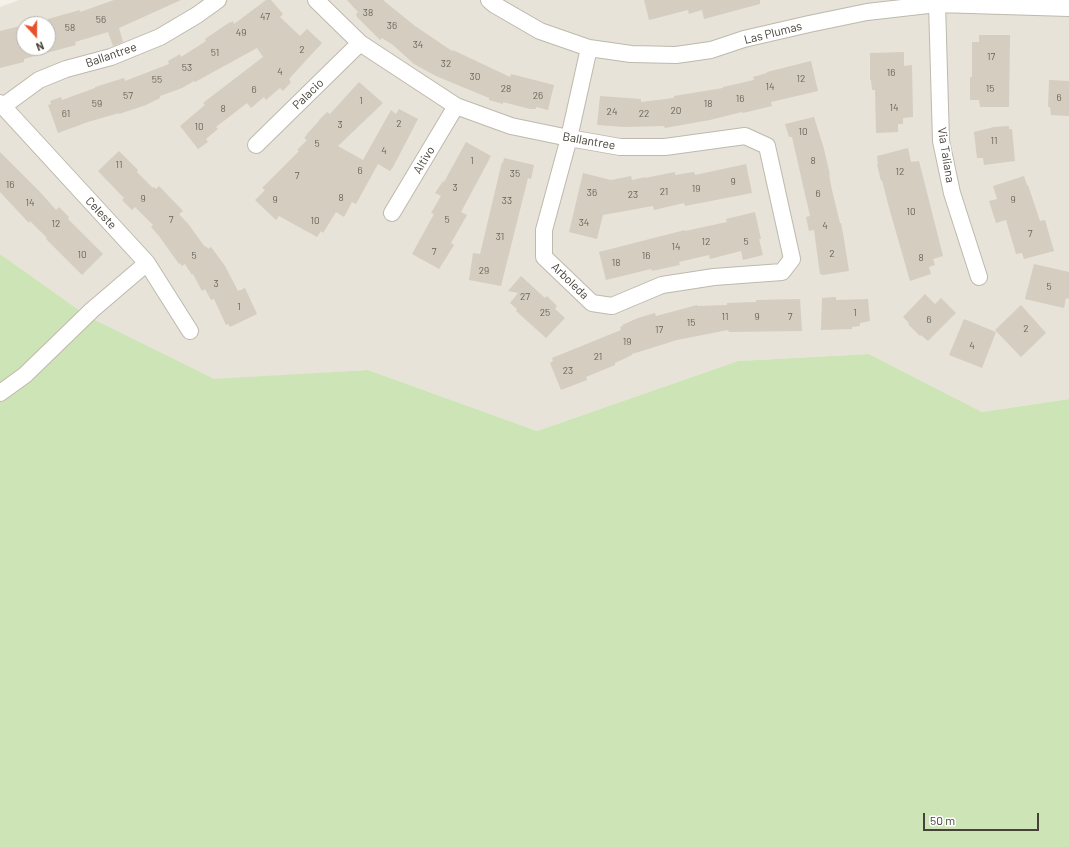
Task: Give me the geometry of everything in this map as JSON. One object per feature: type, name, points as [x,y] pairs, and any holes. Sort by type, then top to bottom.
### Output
[{"type":"street","name":"Ballantree","points":[[1,105],[39,80],[66,68],[111,56],[160,37],[197,15],[218,0]]},
{"type":"street","name":"Ballantree","points":[[316,0],[360,43],[456,106],[511,126],[620,147],[665,147],[745,136],[767,146],[792,259],[782,272]]},
{"type":"street","name":"Las Plumas","points":[[489,0],[540,31],[589,48],[630,54],[676,55],[710,50],[744,39],[867,12],[937,4],[1069,8]]},
{"type":"street","name":"Via Taliana","points":[[937,4],[941,141],[952,193],[979,277]]},
{"type":"street","name":"Palacio","points":[[256,145],[360,43]]},
{"type":"street","name":"Arboleda","points":[[589,48],[568,138],[544,230],[544,257],[592,303],[612,306],[662,285],[714,277],[782,272]]},
{"type":"street","name":"Celeste","points":[[1,105],[147,263],[190,331]]},
{"type":"street","name":"Altivo","points":[[392,213],[456,106]]},
{"type":"street","points":[[0,392],[25,375],[92,310],[147,263]]},
{"type":"shaded area","points":[[19,0],[1069,0],[1069,399],[982,412],[869,354],[738,361],[537,431],[368,370],[214,380],[89,317],[0,254],[0,7]]},
{"type":"green space","points":[[0,254],[89,317],[214,379],[368,370],[537,431],[738,361],[869,354],[982,412],[1069,399],[1069,847],[0,847]]},
{"type":"building","points":[[114,0],[181,0],[119,28],[123,42],[113,46],[108,32],[75,42],[76,45],[56,50],[56,17],[80,10],[80,12]]},
{"type":"building","points":[[266,0],[271,0],[283,14],[280,17],[300,36],[307,29],[322,43],[289,79],[291,82],[283,91],[280,88],[266,100],[264,97],[251,108],[247,103],[216,127],[218,129],[206,139],[208,142],[198,149],[180,126],[205,105],[203,103],[263,57],[257,48],[195,82],[194,81],[182,88],[160,96],[160,98],[146,105],[88,122],[58,133],[48,105],[51,104],[50,101],[61,97],[62,100],[95,87],[124,78],[125,81],[169,64],[168,61],[180,54],[181,57],[206,41],[205,39],[230,22],[233,21],[234,24]]},
{"type":"building","points":[[347,0],[383,0],[415,26],[452,51],[453,50],[510,77],[511,74],[554,85],[548,110],[536,107],[536,109],[530,109],[489,100],[489,98],[436,76],[414,64],[393,45],[382,38],[380,40],[357,17],[356,14],[358,12]]},
{"type":"building","points":[[644,0],[760,0],[760,4],[704,19],[702,10],[689,14],[688,10],[649,20]]},
{"type":"building","points":[[16,27],[16,56],[35,56],[24,59],[24,62],[0,68],[0,31]]},
{"type":"building","points":[[979,35],[1010,35],[1009,107],[980,107],[979,100],[970,100],[970,77],[972,77],[972,42],[979,42]]},
{"type":"building","points":[[904,52],[904,66],[912,65],[913,117],[903,118],[903,124],[898,124],[898,132],[876,133],[875,90],[872,90],[870,80],[870,53]]},
{"type":"building","points":[[811,61],[818,91],[771,102],[772,106],[710,120],[665,128],[664,126],[624,127],[597,125],[600,96],[641,99],[641,102],[674,98],[674,96],[723,88],[754,80],[753,77],[767,72]]},
{"type":"building","points":[[1049,80],[1069,81],[1069,116],[1051,115],[1050,107],[1048,107]]},
{"type":"building","points":[[359,82],[383,103],[338,146],[363,160],[391,110],[396,114],[399,109],[418,119],[393,167],[390,171],[378,164],[356,204],[352,202],[344,217],[336,212],[323,233],[321,231],[317,237],[279,216],[276,220],[255,200],[265,190],[262,188],[299,151],[297,150],[307,140],[304,138],[319,120],[327,112],[330,114]]},
{"type":"building","points":[[814,117],[824,149],[832,190],[841,223],[849,271],[823,275],[820,274],[814,230],[809,231],[806,217],[810,216],[792,137],[789,137],[785,124]]},
{"type":"building","points":[[1009,126],[1009,129],[1012,129],[1015,161],[984,165],[983,158],[977,158],[974,132],[994,127]]},
{"type":"building","points":[[466,142],[491,156],[461,212],[467,215],[451,243],[454,245],[439,269],[412,254],[434,214],[431,213],[441,196],[435,193],[443,181],[444,182]]},
{"type":"building","points":[[908,148],[911,162],[919,161],[943,256],[933,259],[935,265],[929,267],[931,274],[910,281],[877,164],[877,156]]},
{"type":"building","points":[[119,151],[153,188],[154,187],[156,189],[159,186],[183,211],[179,214],[205,247],[206,246],[208,249],[211,247],[225,266],[238,291],[245,288],[257,314],[230,327],[228,324],[226,325],[214,299],[211,300],[205,289],[202,291],[193,274],[192,275],[185,264],[182,266],[180,263],[179,264],[151,227],[153,225],[135,207],[132,210],[122,200],[124,198],[98,171]]},
{"type":"building","points":[[0,152],[56,210],[59,207],[69,217],[68,219],[103,254],[82,275],[0,192]]},
{"type":"building","points":[[504,158],[534,165],[531,179],[528,178],[501,286],[469,280],[473,253],[480,254]]},
{"type":"building","points":[[746,164],[752,193],[685,206],[684,203],[654,210],[653,206],[603,215],[597,239],[569,232],[583,173],[611,180],[631,176],[632,180],[675,172],[675,175],[694,172],[695,175]]},
{"type":"building","points":[[1024,176],[1040,221],[1045,220],[1054,251],[1024,259],[1022,253],[1016,254],[1006,220],[996,223],[989,201],[997,199],[993,186]]},
{"type":"building","points":[[755,212],[763,255],[743,260],[741,251],[710,259],[709,255],[679,262],[680,265],[652,271],[651,269],[606,280],[599,252],[685,230],[727,222],[726,219]]},
{"type":"building","points":[[1034,264],[1069,272],[1069,299],[1066,298],[1064,308],[1025,299]]},
{"type":"building","points":[[521,276],[545,298],[547,296],[557,306],[555,309],[565,318],[546,338],[516,311],[517,309],[510,303],[518,293],[508,291]]},
{"type":"building","points":[[925,294],[935,304],[941,298],[956,313],[928,341],[921,335],[920,336],[903,317]]},
{"type":"building","points":[[836,297],[836,300],[868,299],[870,321],[860,323],[860,326],[852,327],[852,329],[821,330],[822,298]]},
{"type":"building","points":[[800,299],[802,331],[729,332],[728,330],[677,340],[632,354],[615,363],[615,365],[586,377],[587,380],[561,390],[550,363],[553,361],[552,358],[621,330],[620,327],[623,326],[622,325],[638,318],[655,313],[656,316],[697,305],[727,305],[727,303],[756,302],[756,300]]},
{"type":"building","points":[[1021,305],[1046,333],[1021,357],[995,330]]},
{"type":"building","points":[[964,319],[996,332],[982,368],[949,355]]}]
